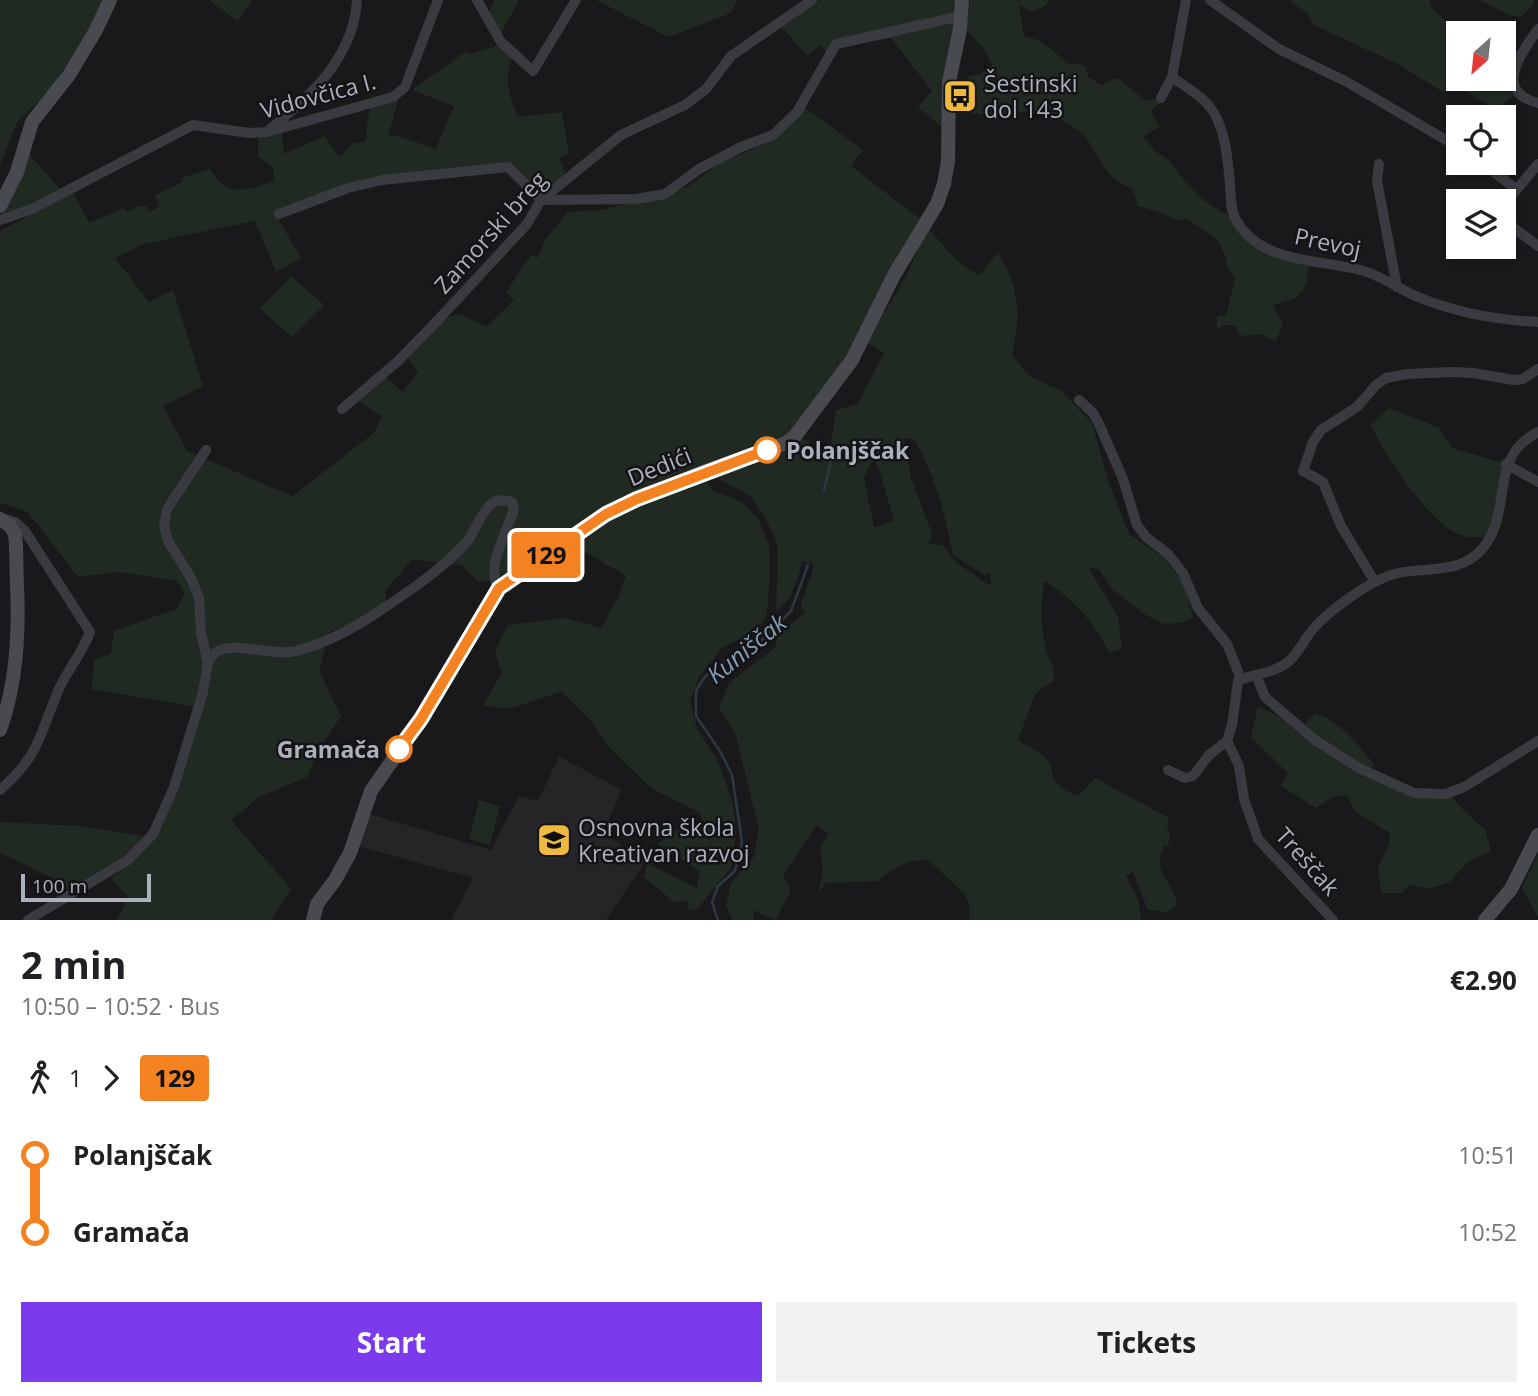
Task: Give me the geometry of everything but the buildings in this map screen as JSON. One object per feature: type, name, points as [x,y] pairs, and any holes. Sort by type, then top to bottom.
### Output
[{"type":"street","points":[[0,206],[17,172],[32,122],[69,75],[96,30],[110,0]]},
{"type":"street","points":[[267,132],[293,111],[335,64],[348,36],[357,0]]},
{"type":"street","name":"Vidovčica I.","points":[[0,220],[32,209],[193,125],[249,133],[267,132],[398,93],[408,79],[438,0]]},
{"type":"street","points":[[477,0],[501,42],[533,71],[576,0]]},
{"type":"street","name":"Zamorski breg","points":[[342,409],[398,361],[438,320],[527,223],[541,200],[621,135],[685,105],[706,89],[731,56],[812,0]]},
{"type":"street","name":"Dedići","points":[[313,920],[317,904],[350,853],[371,792],[421,719],[499,588],[606,514],[708,470],[786,443],[795,436],[852,360],[894,275],[930,217],[944,184],[948,160],[949,82],[962,0]]},
{"type":"street","points":[[1161,97],[1172,78],[1186,0]]},
{"type":"street","points":[[1210,0],[1279,49],[1347,82],[1446,140]]},
{"type":"street","points":[[279,214],[348,188],[382,180],[508,167],[541,200],[636,200],[665,194],[699,169],[741,147],[773,135],[797,111],[836,44],[961,16]]},
{"type":"street","points":[[1538,29],[1516,61],[1514,72],[1522,95],[1538,103]]},
{"type":"street","name":"Prevoj","points":[[1172,78],[1204,101],[1215,115],[1224,145],[1234,215],[1249,236],[1269,249],[1293,259],[1361,270],[1433,303],[1497,319],[1538,322]]},
{"type":"street","points":[[1379,164],[1377,181],[1397,287]]},
{"type":"street","points":[[1498,175],[1516,189],[1538,164]]},
{"type":"street","points":[[1516,230],[1538,246]]},
{"type":"street","points":[[1375,582],[1341,526],[1323,482],[1303,471],[1313,442],[1321,430],[1357,407],[1376,385],[1386,378],[1452,372],[1514,380],[1523,379],[1538,369]]},
{"type":"street","points":[[1079,400],[1093,413],[1099,424],[1123,479],[1137,525],[1146,537],[1168,554],[1183,573],[1198,608],[1227,644],[1241,679]]},
{"type":"street","points":[[1168,770],[1181,777],[1193,776],[1209,755],[1227,741],[1234,717],[1237,684],[1241,679],[1287,663],[1321,620],[1375,582],[1392,575],[1454,566],[1479,552],[1493,533],[1497,521],[1506,464],[1527,438],[1538,432]]},
{"type":"street","points":[[205,450],[167,509],[164,526],[168,541],[191,578],[199,598],[201,633],[208,663]]},
{"type":"street","points":[[1506,464],[1538,482]]},
{"type":"street","points":[[28,920],[128,860],[152,834],[174,787],[203,691],[208,663],[213,654],[232,648],[276,653],[294,652],[316,645],[377,613],[461,549],[475,533],[483,514],[493,502],[503,500],[512,502],[514,509],[497,555],[494,576],[499,588]]},
{"type":"street","points":[[0,518],[15,534],[18,604],[16,666],[10,702],[0,730]]},
{"type":"street","points":[[0,518],[15,522],[25,531],[90,632],[60,688],[33,756],[0,790]]},
{"type":"street","points":[[1256,675],[1265,697],[1315,740],[1359,768],[1414,793],[1446,793],[1464,787],[1538,741]]},
{"type":"street","name":"Treščak","points":[[1227,741],[1239,766],[1244,799],[1258,839],[1333,920]]},
{"type":"street","points":[[1485,920],[1511,889],[1538,835]]},
{"type":"shaded area","points":[[0,0],[102,0],[96,17],[52,88],[17,122],[0,165]]},
{"type":"shaded area","points":[[209,0],[251,0],[252,1],[238,21]]},
{"type":"shaded area","points":[[495,0],[519,0],[500,35],[488,13]]},
{"type":"shaded area","points":[[596,0],[737,0],[731,13],[669,37]]},
{"type":"shaded area","points":[[821,0],[957,0],[946,131],[918,107],[932,91],[891,38],[846,46],[831,56],[820,45],[807,56],[781,26]]},
{"type":"shaded area","points":[[970,0],[1048,0],[1046,5],[1033,12],[1019,5],[1024,36],[1041,41],[1070,65],[1079,63],[1086,67],[1088,77],[1101,85],[1118,78],[1146,101],[1157,98],[1160,103],[1150,112],[1160,126],[1143,137],[1156,152],[1170,161],[1202,199],[1230,217],[1243,236],[1309,266],[1306,283],[1300,294],[1273,305],[1283,324],[1276,341],[1261,334],[1242,336],[1234,325],[1224,325],[1217,329],[1217,316],[1226,315],[1235,279],[1228,269],[1217,239],[1187,219],[1176,220],[1138,206],[1132,188],[1108,173],[1091,145],[1076,129],[1059,119],[1037,112],[999,115],[970,113],[964,81],[969,76],[981,74],[992,65],[984,49],[966,30]]},
{"type":"shaded area","points":[[1288,0],[1430,0],[1430,5],[1447,21],[1446,91],[1443,92],[1398,64],[1314,25],[1307,13]]},
{"type":"shaded area","points":[[1479,0],[1534,0],[1534,5],[1520,17],[1509,15]]},
{"type":"shaded area","points":[[500,45],[512,57],[508,73],[509,87],[518,117],[562,112],[569,153],[559,158],[566,175],[541,196],[510,164],[376,178],[277,217],[301,258],[276,272],[255,221],[143,244],[115,258],[149,302],[173,290],[203,386],[163,406],[187,451],[292,496],[374,433],[382,417],[357,400],[383,376],[403,392],[418,372],[406,356],[442,319],[459,314],[486,327],[514,300],[506,292],[532,254],[538,258],[545,240],[568,212],[603,210],[688,187],[718,164],[766,143],[805,108],[863,150],[851,166],[923,221],[904,244],[846,364],[786,437],[705,478],[712,490],[742,502],[758,519],[769,545],[767,613],[759,629],[722,648],[699,677],[690,701],[697,729],[718,761],[733,804],[736,833],[731,868],[697,909],[687,911],[689,901],[674,902],[644,877],[647,863],[697,888],[700,871],[658,844],[686,823],[711,841],[700,813],[651,788],[608,746],[593,723],[562,692],[507,709],[483,705],[502,673],[495,651],[508,625],[566,618],[601,628],[617,600],[626,576],[579,548],[552,558],[525,578],[479,582],[462,566],[412,559],[386,590],[385,612],[329,632],[319,671],[341,716],[321,747],[307,777],[259,797],[231,820],[291,889],[273,918],[117,920],[128,897],[111,879],[155,838],[202,708],[92,689],[94,660],[111,654],[114,631],[176,609],[185,594],[177,581],[120,572],[78,577],[28,512],[0,503],[0,231],[73,192],[89,223],[124,208],[126,212],[146,206],[149,212],[160,206],[155,195],[183,182],[182,178],[209,169],[224,186],[230,188],[249,188],[274,181],[273,168],[258,157],[258,135],[282,133],[284,154],[324,136],[339,157],[354,143],[365,142],[370,106],[399,96],[388,137],[394,135],[436,149],[454,106],[412,90],[465,52],[470,54]]},
{"type":"shaded area","points":[[1463,91],[1508,91],[1514,96],[1502,105],[1488,105]]},
{"type":"shaded area","points":[[29,154],[62,191],[1,216],[19,184]]},
{"type":"shaded area","points":[[928,227],[957,260],[979,275],[998,253],[1011,278],[1017,302],[1017,327],[1012,355],[1028,375],[1061,391],[1092,423],[1109,483],[1129,534],[1162,556],[1184,583],[1193,618],[1180,623],[1164,624],[1144,614],[1112,589],[1099,569],[1088,567],[1118,617],[1122,649],[1109,653],[1082,612],[1044,581],[1043,631],[1054,680],[1035,694],[1018,740],[1047,759],[1054,781],[1068,792],[1078,796],[1095,778],[1169,818],[1168,847],[1164,845],[1160,863],[1177,905],[1167,912],[1148,910],[1133,872],[1126,875],[1139,903],[1141,920],[969,920],[969,903],[963,892],[928,860],[912,861],[899,866],[877,881],[826,883],[818,892],[823,873],[820,847],[829,834],[817,825],[783,875],[791,891],[775,920],[753,910],[754,920],[732,920],[726,905],[731,883],[754,857],[759,829],[735,732],[719,708],[729,683],[775,648],[777,636],[805,612],[801,605],[814,564],[802,561],[790,596],[776,611],[778,549],[773,534],[750,496],[714,476],[717,472],[801,437],[813,446],[830,449],[836,410],[858,404],[884,353],[866,342],[905,279]],"holes":[[[904,438],[914,439],[928,467],[943,510],[953,555],[984,575],[990,573],[991,586],[958,564],[942,545],[928,544],[932,534],[911,478]],[[873,458],[879,469],[894,520],[877,527],[874,527],[864,478]]]},
{"type":"shaded area","points":[[291,276],[324,305],[292,337],[260,309]]},
{"type":"shaded area","points":[[1389,408],[1438,427],[1452,448],[1504,463],[1497,512],[1486,537],[1465,536],[1454,532],[1443,525],[1419,500],[1371,425]]},
{"type":"shaded area","points":[[1258,706],[1302,728],[1315,713],[1325,717],[1348,734],[1374,764],[1366,776],[1402,793],[1451,795],[1464,811],[1485,829],[1491,851],[1467,862],[1450,882],[1429,889],[1410,885],[1402,893],[1381,893],[1378,868],[1389,844],[1390,833],[1357,813],[1346,795],[1331,798],[1316,808],[1281,786],[1288,773],[1251,737]]},
{"type":"shaded area","name":"Osnovna škola Kreativan razvoj","points":[[559,756],[621,790],[604,833],[645,862],[606,920],[451,920],[473,878],[358,846],[370,814],[491,850],[519,796],[538,801]]},
{"type":"shaded area","points":[[479,800],[500,806],[490,845],[469,839]]},
{"type":"shaded area","points":[[0,822],[81,826],[143,836],[128,854],[69,891],[59,881],[0,853]]},
{"type":"shaded area","points":[[1538,854],[1538,917],[1522,888]]},
{"type":"waterway","name":"Kuniščak","points":[[824,490],[832,457]]},
{"type":"waterway","name":"Kuniščak","points":[[718,920],[712,902],[718,886],[735,871],[742,842],[732,775],[720,751],[696,716],[696,691],[717,665],[759,643],[791,611],[808,565]]},
{"type":"bus line","name":"129","points":[[399,749],[421,719],[499,588],[606,514],[637,499],[767,450]]},
{"type":"place","name":"Šestinski dol 143","points":[[960,96]]},
{"type":"place","name":"Polanjščak","points":[[767,450]]},
{"type":"place","name":"Gramača","points":[[399,749]]},
{"type":"place","name":"Osnovna škola Kreativan razvoj","points":[[554,840]]}]
